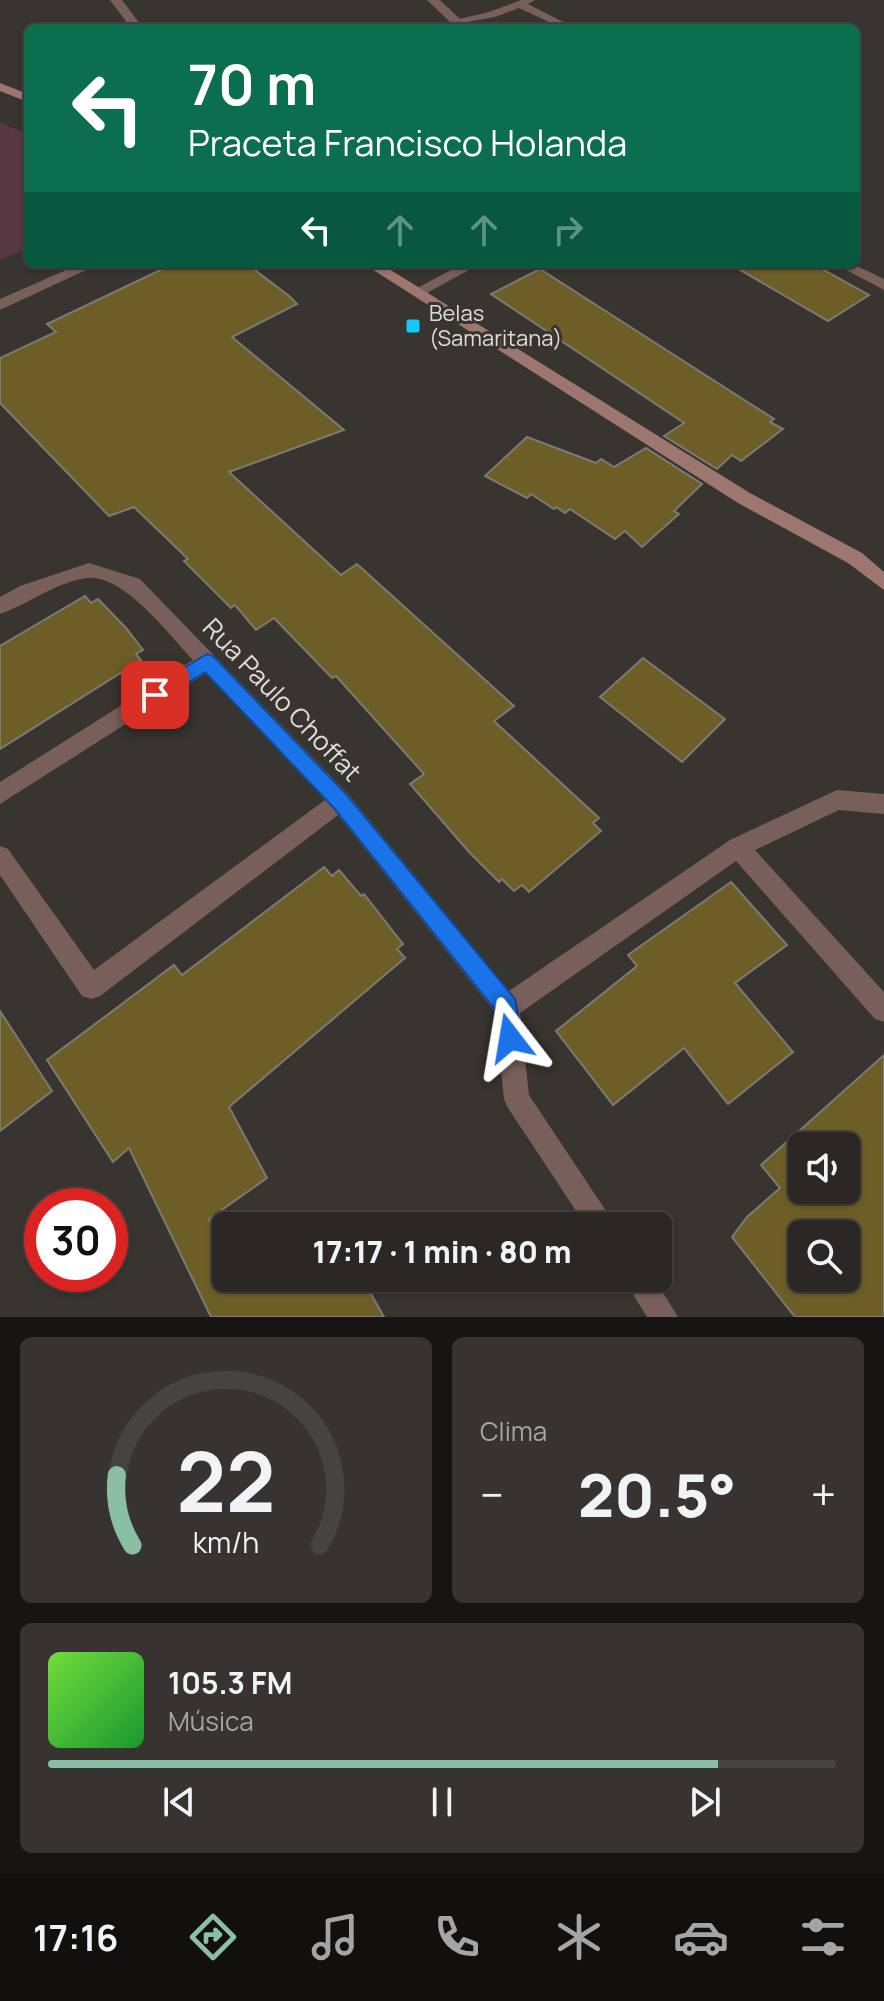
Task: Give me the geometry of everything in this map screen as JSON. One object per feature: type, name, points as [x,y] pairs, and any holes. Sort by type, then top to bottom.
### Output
[{"type":"main road","points":[[0,87],[24,96]]},
{"type":"main road","points":[[378,268],[744,498],[855,558],[884,583]]},
{"type":"main road","points":[[855,558],[884,566]]},
{"type":"street","points":[[116,0],[134,24]]},
{"type":"street","points":[[433,0],[456,24]]},
{"type":"street","points":[[0,305],[83,268]]},
{"type":"street","points":[[418,292],[465,268]]},
{"type":"street","points":[[850,268],[884,285]]},
{"type":"street","name":"Rua Paulo Choffat","points":[[0,606],[27,591],[89,570],[133,584],[340,801],[507,1007]]},
{"type":"street","points":[[0,794],[207,662]]},
{"type":"street","points":[[593,1212],[517,1099],[507,1007],[738,847],[837,800],[884,804]]},
{"type":"street","points":[[0,856],[91,987],[340,801]]},
{"type":"street","points":[[738,847],[884,1010]]},
{"type":"street","points":[[647,1292],[664,1317]]},
{"type":"lane","points":[[456,24],[525,2],[563,24]]},
{"type":"shaded area","points":[[0,123],[24,132],[24,250],[0,260]]},
{"type":"building","points":[[165,268],[252,268],[289,296],[297,304],[232,337],[344,430],[229,472],[341,575],[357,564],[514,706],[494,721],[599,818],[593,823],[601,831],[529,892],[522,885],[514,891],[502,879],[499,882],[410,784],[424,774],[336,676],[332,678],[274,618],[256,630],[235,605],[231,608],[184,561],[188,559],[134,507],[109,516],[0,403],[0,358],[56,332],[47,324]]},
{"type":"building","points":[[737,268],[820,268],[869,295],[828,321]]},
{"type":"building","points":[[540,269],[774,419],[770,422],[783,429],[741,461],[732,455],[717,469],[664,436],[684,423],[491,294]]},
{"type":"building","points":[[527,437],[596,463],[601,459],[614,467],[646,448],[702,484],[674,511],[679,514],[642,547],[625,531],[615,539],[570,509],[565,513],[556,507],[554,509],[531,494],[527,498],[485,476]]},
{"type":"building","points":[[85,596],[91,603],[98,599],[126,628],[143,650],[136,654],[141,660],[0,749],[0,646]]},
{"type":"building","points":[[643,658],[725,719],[682,762],[600,697]]},
{"type":"building","points":[[324,867],[332,876],[339,870],[361,896],[364,894],[403,944],[397,949],[405,958],[229,1107],[267,1178],[219,1212],[212,1212],[209,1219],[212,1225],[212,1292],[370,1292],[384,1317],[211,1317],[129,1148],[113,1162],[47,1060],[174,965],[182,975]]},
{"type":"building","points":[[731,882],[787,945],[735,983],[793,1052],[728,1104],[684,1048],[613,1105],[556,1031],[637,966],[628,955]]},
{"type":"building","points":[[0,1011],[52,1091],[0,1131]]},
{"type":"building","points":[[884,1055],[884,1317],[795,1317],[732,1237],[747,1217],[780,1188],[761,1165],[788,1141],[788,1204],[860,1204],[860,1132],[798,1132]]},
{"type":"place","name":"Belas (Samaritana)","points":[[413,326]]},
{"type":"route","points":[[155,695],[207,662],[340,801],[507,1007],[510,1038]]}]
